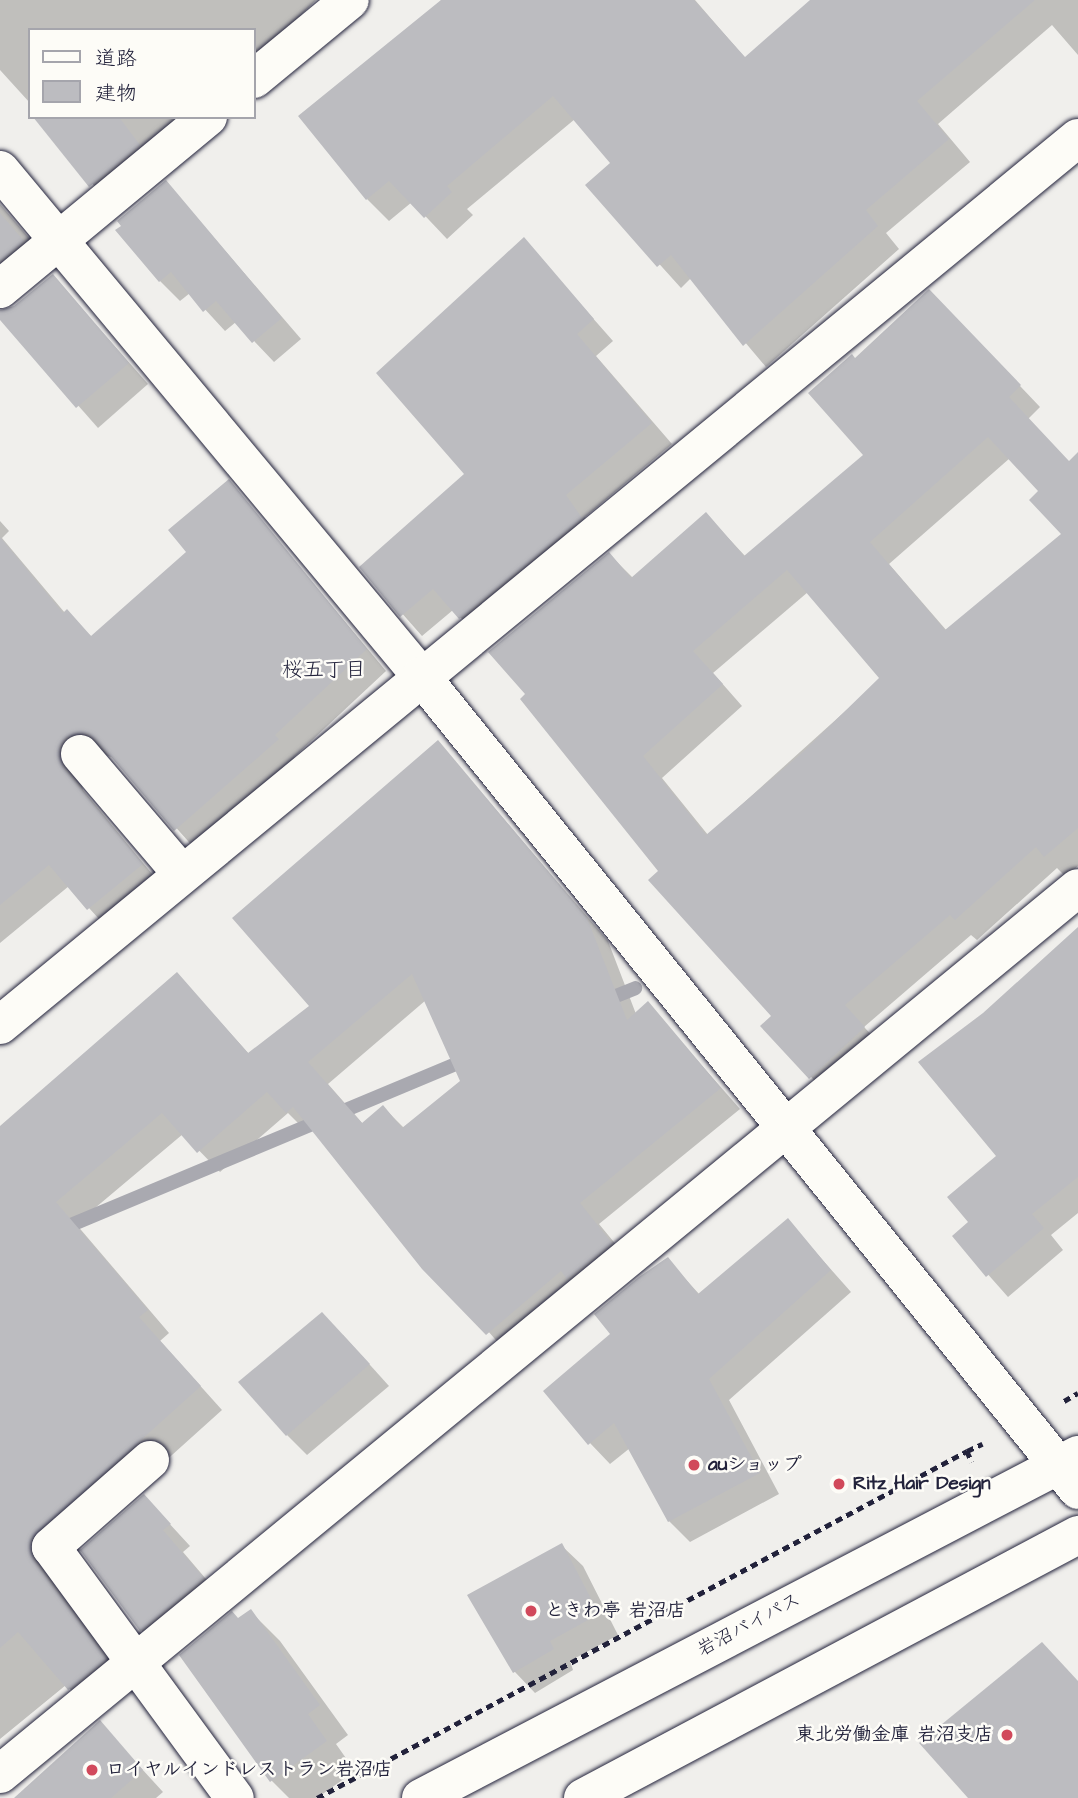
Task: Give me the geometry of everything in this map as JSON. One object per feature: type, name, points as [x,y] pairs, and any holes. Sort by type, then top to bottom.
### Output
[{"type":"main road","points":[[256,77],[350,0]]},
{"type":"main road","points":[[0,289],[206,119]]},
{"type":"main road","points":[[0,1025],[1078,138]]},
{"type":"main road","points":[[0,170],[421,676],[1071,1470]]},
{"type":"main road","points":[[80,754],[182,874]]},
{"type":"main road","points":[[0,1774],[136,1660],[790,1129],[1078,888]]},
{"type":"main road","points":[[150,1460],[51,1547],[235,1798]]},
{"type":"main road","name":"岩沼バイパス","points":[[421,1798],[1071,1470]]},
{"type":"main road","points":[[583,1798],[1078,1535]]},
{"type":"building","points":[[441,0],[694,0],[745,57],[810,0],[1035,0],[917,101],[949,139],[866,210],[878,226],[743,346],[671,255],[657,267],[585,185],[610,163],[553,96],[447,186],[452,192],[424,218],[389,181],[366,200],[298,116]]},
{"type":"building","points":[[35,119],[120,119],[140,145],[89,187]]},
{"type":"building","points":[[166,180],[282,318],[252,343],[216,301],[203,312],[171,272],[159,282],[115,230],[121,226],[117,221]]},
{"type":"building","points":[[0,213],[24,241],[0,261]]},
{"type":"building","points":[[524,237],[594,319],[577,334],[652,423],[566,495],[582,518],[459,619],[433,589],[400,617],[359,567],[464,474],[376,373]]},
{"type":"building","points":[[53,274],[129,363],[76,408],[0,320],[0,310],[14,306]]},
{"type":"building","points":[[929,289],[1021,385],[1009,397],[1069,461],[1078,452],[1078,828],[1044,857],[1036,847],[955,920],[950,915],[845,1005],[865,1027],[809,1079],[760,1026],[771,1016],[648,880],[658,871],[520,699],[525,694],[488,652],[609,552],[631,578],[706,512],[744,556],[863,455],[808,393],[852,354],[855,358]],"holes":[[[988,437],[1038,491],[1029,500],[1061,534],[945,630],[870,542]],[[787,570],[879,678],[803,752],[706,835],[643,756],[723,684],[693,651]]]},
{"type":"building","points":[[229,479],[367,649],[275,735],[279,739],[174,831],[96,739],[87,733],[66,737],[59,747],[63,768],[143,864],[87,910],[49,865],[0,905],[0,537],[63,613],[67,609],[91,636],[186,552],[168,530]]},
{"type":"building","points":[[438,740],[587,918],[627,1020],[648,1001],[721,1088],[580,1203],[612,1243],[567,1279],[561,1271],[486,1335],[422,1269],[293,1107],[286,1113],[267,1092],[197,1153],[162,1113],[56,1202],[148,1310],[139,1317],[201,1386],[31,1539],[33,1560],[106,1659],[68,1690],[18,1632],[0,1648],[0,1126],[177,972],[248,1053],[309,1006],[232,918]],"holes":[[[412,974],[460,1081],[402,1128],[383,1105],[362,1123],[308,1062]]]},
{"type":"building","points":[[1078,927],[1078,1177],[1032,1214],[1044,1228],[986,1277],[952,1236],[968,1222],[947,1197],[996,1156],[918,1062],[983,1013]]},
{"type":"building","points":[[788,1218],[831,1270],[709,1379],[760,1473],[668,1522],[614,1423],[588,1445],[543,1391],[610,1334],[594,1314],[639,1277],[668,1257],[698,1294]]},
{"type":"building","points":[[322,1312],[370,1364],[286,1436],[238,1382]]},
{"type":"building","points":[[144,1494],[171,1524],[163,1530],[204,1578],[140,1631],[80,1550]]},
{"type":"building","points":[[562,1543],[599,1614],[550,1641],[554,1649],[513,1673],[467,1595]]},
{"type":"building","points":[[251,1609],[320,1705],[308,1714],[327,1741],[270,1782],[179,1655],[232,1611],[238,1618]]},
{"type":"building","points":[[1042,1642],[1078,1681],[1078,1798],[968,1798],[919,1743]]},
{"type":"building","points":[[100,1720],[143,1770],[111,1798],[14,1798]]},
{"type":"waterway","points":[[601,1002],[635,988]]},
{"type":"waterway","points":[[59,1230],[470,1058]]},
{"type":"place","name":"auショップ","points":[[694,1465]]},
{"type":"place","name":"Ritz Hair Design","points":[[839,1484]]},
{"type":"place","name":"ときわ亭 岩沼店","points":[[531,1611]]},
{"type":"place","name":"東北労働金庫 岩沼支店","points":[[1007,1735]]},
{"type":"place","name":"ロイヤルインドレストラン岩沼店","points":[[92,1770]]},
{"type":"district","name":"桜五丁目","points":[[324,670]]}]
